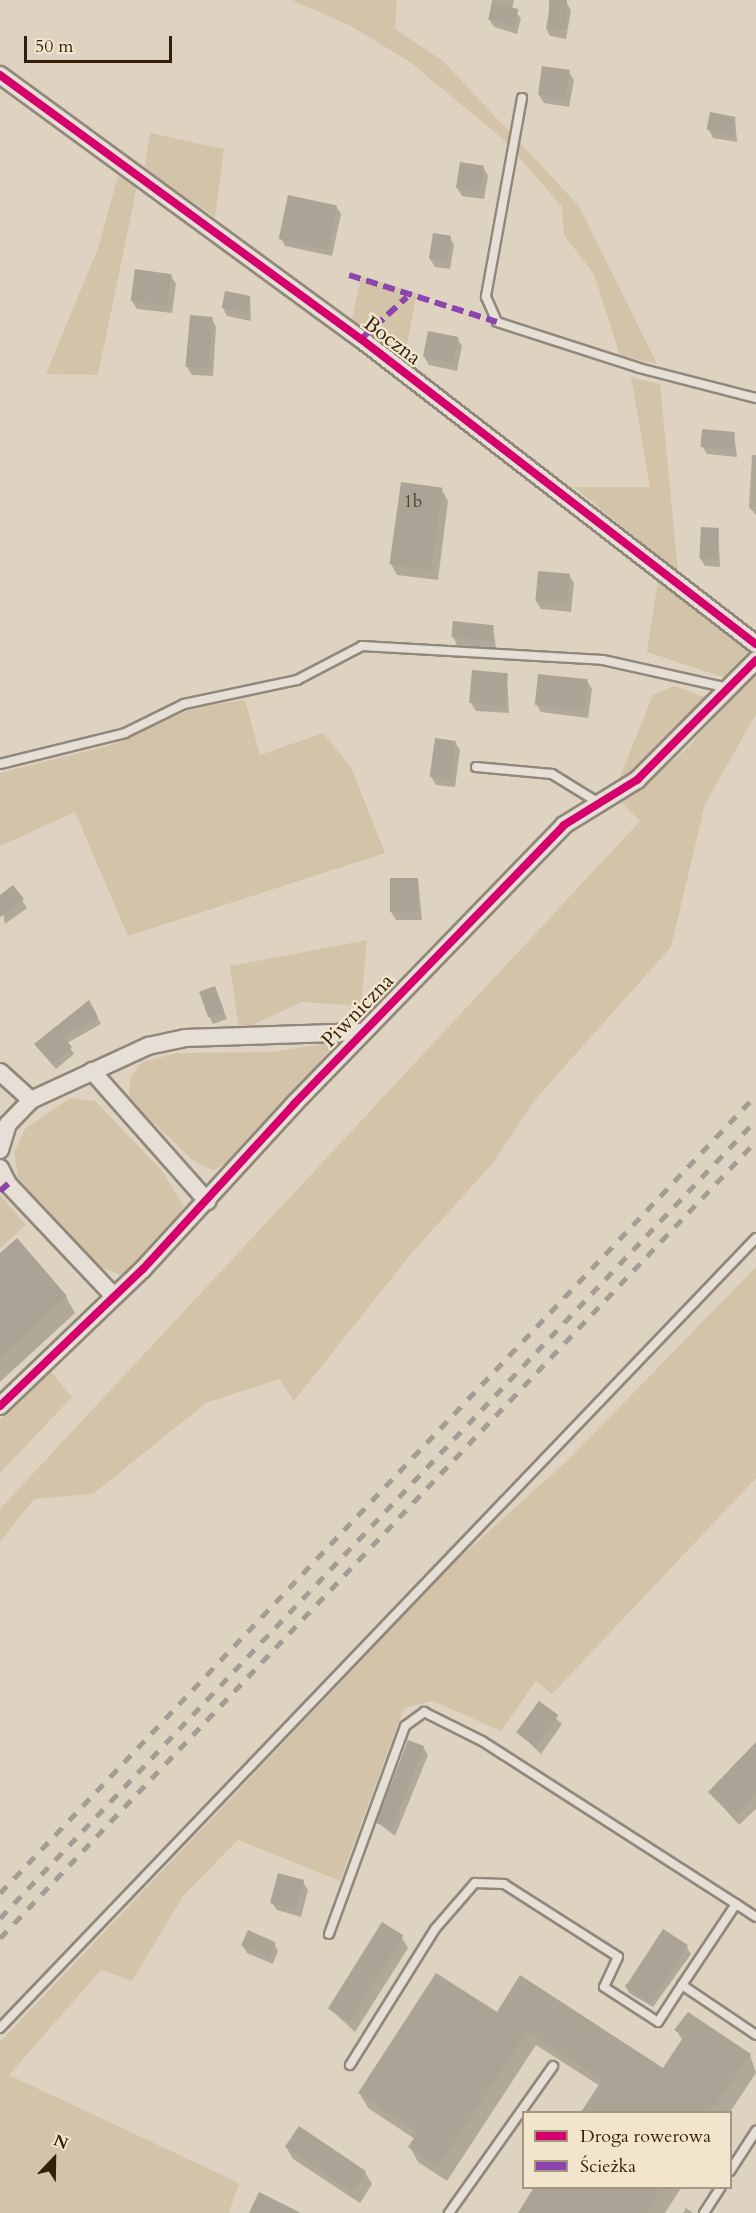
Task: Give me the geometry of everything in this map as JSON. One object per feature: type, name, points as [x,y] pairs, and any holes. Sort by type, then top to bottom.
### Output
[{"type":"street","name":"Boczna","points":[[0,75],[360,339],[756,644]]},
{"type":"street","name":"Piwniczna","points":[[0,1406],[114,1296],[207,1201],[363,1032],[564,825],[652,767],[756,660]]},
{"type":"street","points":[[0,1149],[8,1125],[31,1100],[148,1046],[186,1038],[363,1032]]},
{"type":"street","points":[[92,1071],[207,1201]]},
{"type":"street","points":[[0,1072],[31,1100]]},
{"type":"street","points":[[0,1168],[8,1184],[114,1296]]},
{"type":"lane","points":[[522,98],[486,297],[497,322],[651,372],[756,398]]},
{"type":"lane","points":[[0,764],[125,733],[184,704],[297,680],[362,646],[614,662],[728,688]]},
{"type":"lane","points":[[476,767],[552,774],[599,803]]},
{"type":"lane","points":[[0,2028],[756,1238]]},
{"type":"lane","points":[[329,1934],[405,1726],[424,1712],[482,1741],[756,1917]]},
{"type":"lane","points":[[350,2065],[435,1929],[474,1883],[504,1884],[618,1957],[604,1987],[658,2022],[736,1904]]},
{"type":"lane","points":[[682,1985],[756,2035]]},
{"type":"lane","points":[[449,2213],[553,2066]]},
{"type":"lane","points":[[732,2168],[756,2131]]},
{"type":"lane","points":[[704,2213],[719,2189]]},
{"type":"shaded area","points":[[292,0],[397,0],[395,29],[443,61],[579,206],[657,364],[620,356],[594,274],[564,235],[562,207],[504,140],[410,62],[349,25]]},
{"type":"shaded area","points":[[150,133],[224,149],[215,217],[144,169]]},
{"type":"shaded area","points":[[118,176],[137,186],[98,375],[46,374],[98,248]]},
{"type":"shaded area","points":[[361,277],[417,293],[404,359],[352,320]]},
{"type":"shaded area","points":[[631,377],[660,384],[678,572],[574,487],[650,487]]},
{"type":"shaded area","points":[[658,579],[748,651],[726,678],[647,652]]},
{"type":"shaded area","points":[[756,672],[756,714],[705,804],[671,947],[533,1102],[492,1164],[410,1255],[294,1401],[279,1379],[206,1403],[93,1494],[34,1499],[0,1542],[0,1509],[640,821],[622,803],[685,750]]},
{"type":"shaded area","points":[[674,686],[707,698],[647,765],[616,787],[653,695]]},
{"type":"shaded area","points":[[245,700],[260,755],[323,733],[351,767],[385,853],[128,936],[75,812],[0,846],[0,773],[111,745],[194,708]]},
{"type":"shaded area","points":[[367,940],[361,1006],[302,1002],[239,1031],[230,966]]},
{"type":"shaded area","points":[[336,1042],[239,1156],[214,1170],[196,1163],[129,1100],[130,1078],[142,1062],[177,1053],[272,1052]]},
{"type":"shaded area","points":[[70,1098],[95,1101],[163,1172],[184,1207],[134,1269],[121,1275],[95,1265],[18,1178],[14,1152],[25,1129]]},
{"type":"shaded area","points":[[0,1195],[26,1225],[0,1248]]},
{"type":"shaded area","points":[[756,1267],[756,1478],[552,1694],[536,1681],[501,1731],[433,1701],[404,1708],[340,1881],[238,1840],[183,1896],[132,1981],[101,1970],[9,2075],[239,2183],[229,2213],[0,2213],[0,2042],[366,1656],[397,1614],[568,1460]]},
{"type":"shaded area","points":[[51,1372],[72,1397],[0,1473],[0,1419]]},
{"type":"building","points":[[549,0],[567,0],[567,29],[549,29]]},
{"type":"building","points":[[492,3],[518,9],[514,26],[488,20]]},
{"type":"building","points":[[542,66],[570,70],[566,99],[538,95]]},
{"type":"building","points":[[710,112],[736,117],[732,135],[707,130]]},
{"type":"building","points":[[460,162],[484,166],[480,191],[456,188]]},
{"type":"building","points":[[288,195],[337,205],[328,249],[279,239]]},
{"type":"building","points":[[433,233],[451,236],[447,261],[429,259]]},
{"type":"building","points":[[135,269],[172,274],[167,306],[131,301]]},
{"type":"building","points":[[225,291],[251,296],[247,313],[222,308]]},
{"type":"building","points":[[190,315],[213,317],[208,369],[185,367]]},
{"type":"building","points":[[428,331],[458,337],[453,362],[423,357]]},
{"type":"building","points":[[702,429],[735,432],[733,450],[700,447]]},
{"type":"building","points":[[401,482],[443,488],[431,570],[389,564]]},
{"type":"building","points":[[701,527],[719,528],[717,559],[699,558]]},
{"type":"building","points":[[538,571],[570,574],[567,604],[535,601]]},
{"type":"building","points":[[453,621],[494,625],[492,641],[451,637]]},
{"type":"building","points":[[472,670],[508,673],[505,706],[469,703]]},
{"type":"building","points":[[538,674],[588,679],[584,710],[535,705]]},
{"type":"building","points":[[435,738],[456,741],[450,780],[430,777]]},
{"type":"building","points":[[390,878],[418,878],[418,912],[390,912]]},
{"type":"building","points":[[13,885],[24,899],[0,917],[0,895]]},
{"type":"building","points":[[215,986],[224,1011],[208,1017],[199,992]]},
{"type":"building","points":[[89,1000],[98,1017],[63,1037],[72,1047],[52,1064],[34,1044]]},
{"type":"building","points":[[17,1238],[67,1296],[0,1358],[0,1253]]},
{"type":"building","points":[[539,1701],[558,1715],[535,1747],[516,1733]]},
{"type":"building","points":[[408,1740],[424,1746],[392,1829],[376,1823]]},
{"type":"building","points":[[756,1742],[756,1793],[733,1817],[708,1792]]},
{"type":"building","points":[[278,1873],[304,1880],[296,1910],[270,1903]]},
{"type":"building","points":[[382,1922],[403,1935],[349,2022],[328,2009]]},
{"type":"building","points":[[663,1929],[688,1945],[651,2003],[625,1987]]},
{"type":"building","points":[[248,1930],[275,1942],[268,1958],[241,1946]]},
{"type":"building","points":[[436,1973],[497,2012],[520,1975],[663,2068],[684,2036],[674,2030],[688,2012],[751,2054],[711,2111],[582,2111],[602,2080],[527,2031],[438,2167],[408,2147],[418,2132],[358,2093]]},
{"type":"building","points":[[299,2126],[366,2171],[352,2192],[285,2147]]},
{"type":"building","points":[[533,2189],[661,2189],[646,2213],[518,2213]]},
{"type":"building","points":[[259,2192],[301,2213],[249,2213]]},
{"type":"railway","points":[[0,1893],[756,1095]]},
{"type":"railway","points":[[0,1918],[756,1120]]},
{"type":"railway","points":[[0,1938],[756,1141]]},
{"type":"marked path","points":[[349,275],[497,322]]},
{"type":"marked path","points":[[361,339],[407,297]]},
{"type":"marked path","points":[[0,1191],[8,1184]]},
{"type":"cycle path","points":[[0,75],[361,339],[756,644]]},
{"type":"cycle path","points":[[0,1406],[143,1269],[294,1104],[564,825],[637,780],[756,660]]}]
